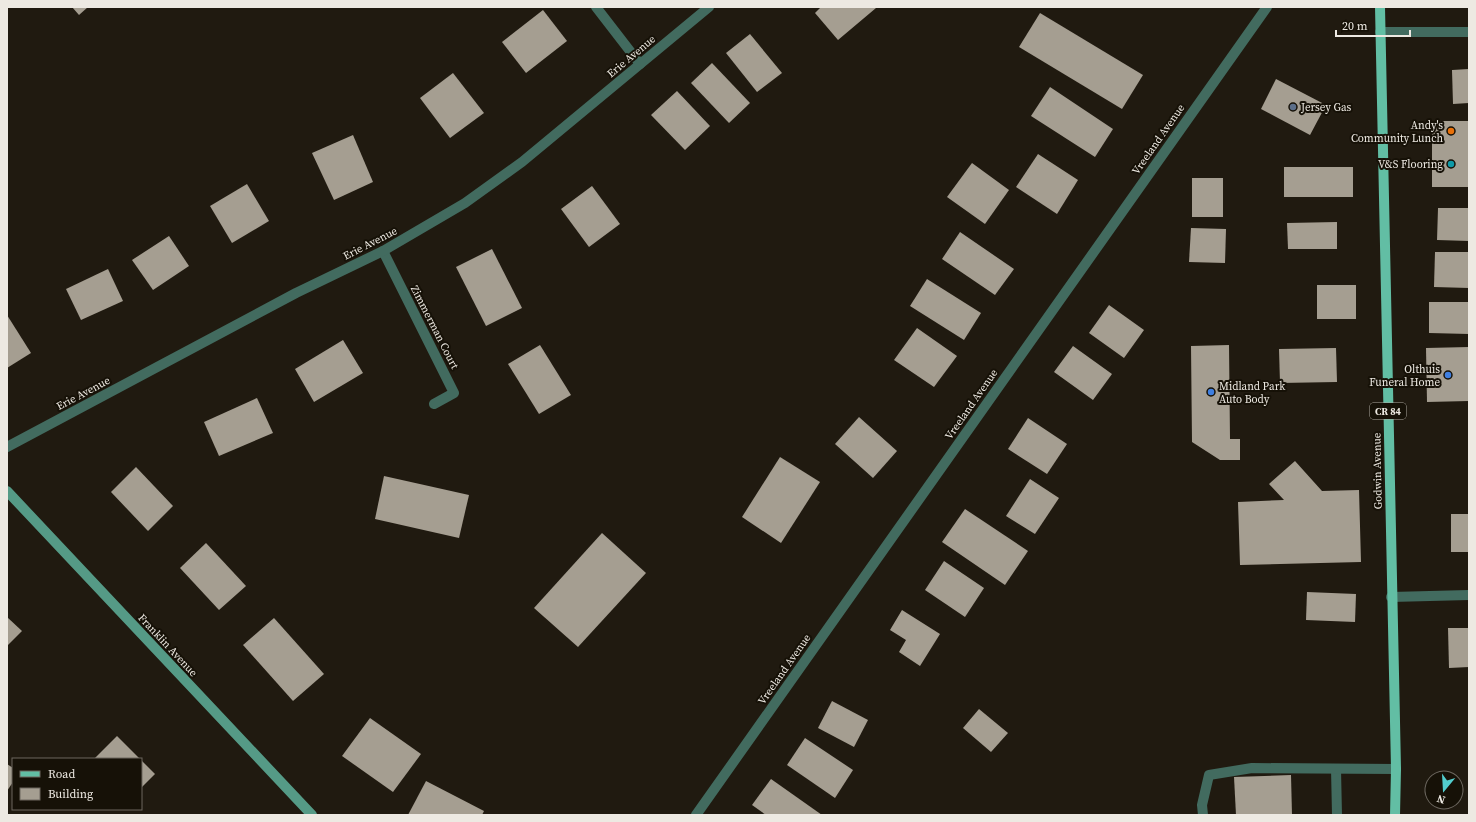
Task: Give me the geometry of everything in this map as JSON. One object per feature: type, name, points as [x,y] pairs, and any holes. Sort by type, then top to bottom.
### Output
[{"type":"main road","name":"Godwin Avenue","points":[[1380,7],[1391,597],[1396,769],[1395,815]]},
{"type":"street","points":[[596,7],[640,64]]},
{"type":"street","name":"Erie Avenue","points":[[7,447],[296,293],[383,252],[465,203],[516,166],[710,7]]},
{"type":"street","name":"Vreeland Avenue","points":[[696,815],[1267,7]]},
{"type":"street","points":[[1380,32],[1469,32]]},
{"type":"street","name":"Zimmerman Court","points":[[383,252],[454,393],[434,404]]},
{"type":"street","name":"Franklin Avenue","points":[[7,491],[312,815]]},
{"type":"street","points":[[1391,597],[1469,595]]},
{"type":"street","points":[[1203,815],[1202,805],[1208,775],[1252,768],[1396,769]]},
{"type":"street","points":[[1336,769],[1337,815]]},
{"type":"building","points":[[72,7],[88,7],[79,15]]},
{"type":"building","points":[[821,7],[876,8],[838,40],[815,13]]},
{"type":"building","points":[[543,10],[567,41],[526,73],[502,42]]},
{"type":"building","points":[[1040,13],[1143,75],[1122,109],[1019,47]]},
{"type":"building","points":[[750,34],[782,73],[757,92],[726,53]]},
{"type":"building","points":[[712,63],[750,103],[729,123],[691,83]]},
{"type":"building","points":[[1469,69],[1469,103],[1453,104],[1452,70]]},
{"type":"building","points":[[453,73],[484,113],[450,138],[420,98]]},
{"type":"building","name":"Jersey Gas","points":[[1276,79],[1326,105],[1310,135],[1261,109]]},
{"type":"building","points":[[1050,87],[1113,129],[1095,157],[1031,116]]},
{"type":"building","points":[[677,91],[710,126],[685,150],[651,115]]},
{"type":"building","name":"V&S Flooring","points":[[1432,121],[1469,121],[1469,187],[1432,187]]},
{"type":"building","points":[[353,135],[373,182],[334,200],[312,153]]},
{"type":"building","points":[[1038,154],[1078,180],[1057,214],[1016,187]]},
{"type":"building","points":[[972,163],[1009,190],[985,224],[947,197]]},
{"type":"building","points":[[1284,167],[1353,167],[1353,197],[1284,197]]},
{"type":"building","points":[[1192,178],[1223,178],[1223,217],[1192,217]]},
{"type":"building","points":[[247,184],[269,221],[232,243],[210,206]]},
{"type":"building","points":[[592,186],[620,224],[589,247],[561,209]]},
{"type":"building","points":[[1438,208],[1469,208],[1469,241],[1437,240]]},
{"type":"building","points":[[1337,222],[1337,249],[1288,249],[1287,223]]},
{"type":"building","points":[[1191,228],[1226,229],[1225,263],[1189,262]]},
{"type":"building","points":[[960,232],[1014,269],[995,295],[942,259]]},
{"type":"building","points":[[169,236],[189,266],[153,290],[132,260]]},
{"type":"building","points":[[492,249],[522,308],[486,326],[456,267]]},
{"type":"building","points":[[1435,252],[1469,252],[1469,288],[1434,287]]},
{"type":"building","points":[[108,269],[123,301],[81,320],[66,289]]},
{"type":"building","points":[[927,279],[981,313],[964,340],[910,306]]},
{"type":"building","points":[[1317,285],[1356,285],[1356,319],[1317,319]]},
{"type":"building","points":[[1429,302],[1469,302],[1469,334],[1429,333]]},
{"type":"building","points":[[1109,305],[1144,330],[1124,358],[1089,333]]},
{"type":"building","points":[[7,315],[31,353],[7,368]]},
{"type":"building","points":[[917,328],[957,356],[934,387],[894,360]]},
{"type":"building","points":[[343,340],[363,373],[314,402],[295,369]]},
{"type":"building","points":[[540,345],[571,395],[539,414],[508,364]]},
{"type":"building","name":"Midland Park Auto Body","points":[[1229,345],[1230,439],[1240,439],[1240,460],[1220,460],[1192,442],[1191,346]]},
{"type":"building","points":[[1073,346],[1112,374],[1093,400],[1054,372]]},
{"type":"building","name":"Olthuis Funeral Home","points":[[1469,347],[1469,401],[1427,402],[1426,348]]},
{"type":"building","points":[[1336,348],[1337,382],[1280,383],[1279,349]]},
{"type":"building","points":[[257,398],[273,433],[219,456],[204,422]]},
{"type":"building","points":[[859,417],[897,451],[873,478],[835,444]]},
{"type":"building","points":[[1028,418],[1067,444],[1047,474],[1008,449]]},
{"type":"building","points":[[780,457],[820,482],[781,543],[742,517]]},
{"type":"building","points":[[1295,461],[1322,491],[1359,490],[1361,562],[1240,565],[1238,502],[1284,500],[1269,484]]},
{"type":"building","points":[[136,467],[173,506],[148,531],[111,492]]},
{"type":"building","points":[[384,476],[469,495],[459,538],[375,519]]},
{"type":"building","points":[[1030,479],[1059,498],[1035,534],[1006,516]]},
{"type":"building","points":[[965,509],[1028,551],[1005,585],[942,542]]},
{"type":"building","points":[[1451,514],[1469,514],[1469,552],[1451,552]]},
{"type":"building","points":[[602,533],[646,573],[578,647],[534,608]]},
{"type":"building","points":[[206,543],[246,586],[219,610],[180,568]]},
{"type":"building","points":[[944,561],[984,588],[965,617],[925,590]]},
{"type":"building","points":[[1307,592],[1356,594],[1355,622],[1306,620]]},
{"type":"building","points":[[902,610],[940,634],[920,666],[899,652],[906,640],[890,630]]},
{"type":"building","points":[[7,617],[22,631],[7,646]]},
{"type":"building","points":[[274,618],[324,674],[293,701],[243,645]]},
{"type":"building","points":[[1448,628],[1469,628],[1469,667],[1449,668]]},
{"type":"building","points":[[832,701],[868,720],[854,747],[818,728]]},
{"type":"building","points":[[979,709],[1008,733],[991,752],[963,728]]},
{"type":"building","points":[[370,718],[421,754],[393,792],[342,756]]},
{"type":"building","points":[[117,736],[139,758],[95,758]]},
{"type":"building","points":[[805,738],[853,770],[835,798],[787,765]]},
{"type":"building","points":[[142,761],[155,774],[142,787]]},
{"type":"building","points":[[7,764],[12,767],[12,784],[7,791]]},
{"type":"building","points":[[1291,775],[1292,815],[1236,815],[1234,777]]},
{"type":"building","points":[[771,779],[822,815],[766,815],[752,805]]},
{"type":"building","points":[[426,781],[484,811],[482,815],[408,815]]},
{"type":"place","name":"Jersey Gas","points":[[1293,107]]},
{"type":"place","name":"Andy's Community Lunch","points":[[1451,131]]},
{"type":"place","name":"V&S Flooring","points":[[1451,164]]},
{"type":"place","name":"Olthuis Funeral Home","points":[[1448,375]]},
{"type":"place","name":"Midland Park Auto Body","points":[[1211,392]]}]
